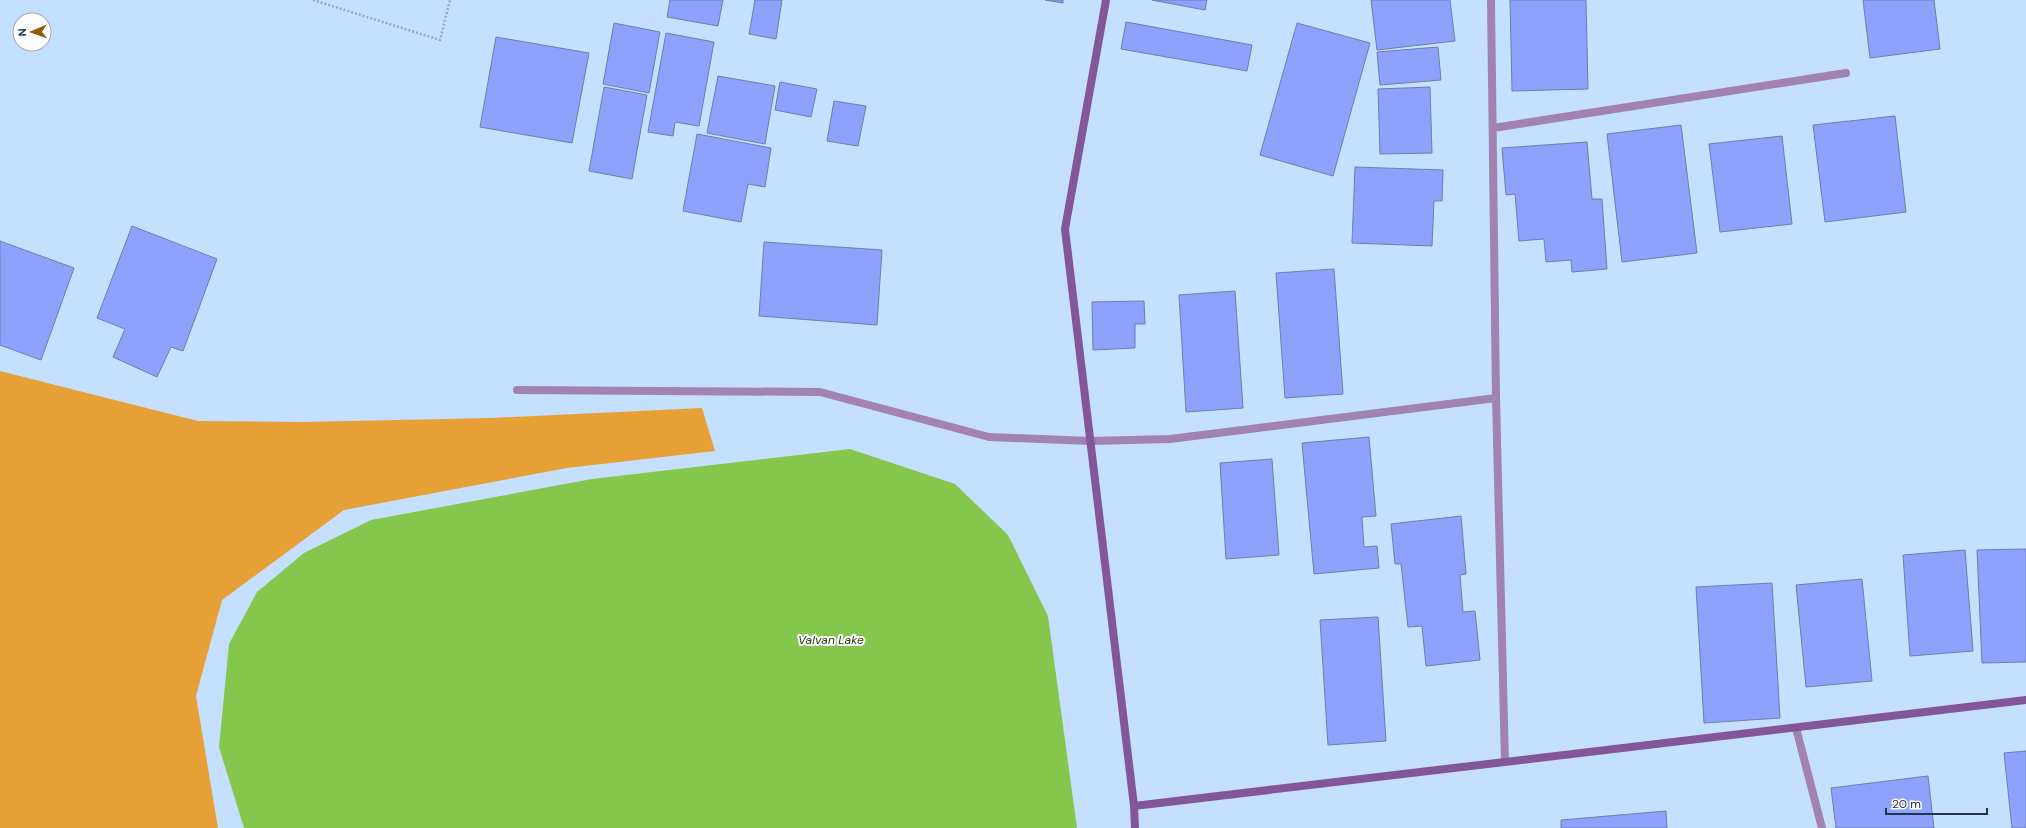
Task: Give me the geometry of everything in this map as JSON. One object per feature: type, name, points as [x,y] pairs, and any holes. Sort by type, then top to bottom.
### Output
[{"type":"street","points":[[1106,0],[1065,230],[1134,806],[1135,828]]},
{"type":"street","points":[[1491,0],[1496,398],[1505,762]]},
{"type":"street","points":[[1493,128],[1846,73]]},
{"type":"street","points":[[517,390],[820,392],[989,437],[1090,441],[1170,439],[1496,398]]},
{"type":"street","points":[[1134,806],[2026,700]]},
{"type":"street","points":[[1796,728],[1822,828]]},
{"type":"path","points":[[313,0],[440,40],[450,0]]},
{"type":"shaded area","points":[[0,371],[198,421],[302,422],[491,418],[702,408],[715,451],[567,468],[344,510],[222,600],[196,696],[218,828],[0,828]]},
{"type":"water","name":"Valvan Lake","points":[[850,449],[955,484],[1008,535],[1048,616],[1077,828],[244,828],[219,747],[229,644],[257,592],[304,553],[371,520],[592,479]]},
{"type":"building","points":[[670,0],[723,0],[718,26],[667,17]]},
{"type":"building","points":[[755,0],[782,0],[776,39],[749,34]]},
{"type":"building","points":[[1045,0],[1063,0],[1063,3]]},
{"type":"building","points":[[1152,0],[1207,0],[1205,10]]},
{"type":"building","points":[[1371,0],[1450,0],[1455,41],[1377,50]]},
{"type":"building","points":[[1510,0],[1586,0],[1588,89],[1512,91]]},
{"type":"building","points":[[1863,0],[1934,0],[1940,49],[1870,58]]},
{"type":"building","points":[[1126,22],[1252,45],[1247,71],[1121,49]]},
{"type":"building","points":[[614,23],[660,32],[649,93],[603,84]]},
{"type":"building","points":[[1297,23],[1370,43],[1333,176],[1260,155]]},
{"type":"building","points":[[666,33],[714,42],[699,126],[675,122],[673,136],[648,132]]},
{"type":"building","points":[[496,37],[589,53],[572,143],[480,127]]},
{"type":"building","points":[[1438,47],[1441,80],[1380,85],[1377,52]]},
{"type":"building","points":[[718,76],[775,86],[765,144],[707,133]]},
{"type":"building","points":[[780,82],[817,89],[811,117],[775,110]]},
{"type":"building","points":[[604,87],[647,95],[632,179],[589,171]]},
{"type":"building","points":[[1430,87],[1432,153],[1380,154],[1378,89]]},
{"type":"building","points":[[834,101],[866,106],[858,146],[827,141]]},
{"type":"building","points":[[1895,116],[1906,212],[1825,222],[1813,125]]},
{"type":"building","points":[[1681,125],[1697,253],[1622,262],[1607,134]]},
{"type":"building","points":[[697,134],[771,148],[765,187],[748,184],[741,222],[683,211]]},
{"type":"building","points":[[1782,136],[1792,224],[1720,232],[1709,144]]},
{"type":"building","points":[[1587,142],[1592,199],[1602,199],[1607,269],[1572,272],[1571,260],[1546,262],[1544,239],[1519,241],[1515,194],[1506,195],[1502,148]]},
{"type":"building","points":[[1355,167],[1443,170],[1442,201],[1434,201],[1432,246],[1352,243]]},
{"type":"building","points":[[132,226],[217,259],[183,351],[171,347],[157,377],[113,357],[125,329],[97,318]]},
{"type":"building","points":[[0,241],[74,268],[41,360],[0,345]]},
{"type":"building","points":[[764,242],[882,250],[877,325],[759,316]]},
{"type":"building","points":[[1334,269],[1343,394],[1285,398],[1276,273]]},
{"type":"building","points":[[1235,291],[1243,408],[1186,412],[1179,295]]},
{"type":"building","points":[[1144,301],[1145,324],[1135,324],[1135,348],[1093,350],[1092,302]]},
{"type":"building","points":[[1369,437],[1376,516],[1362,517],[1364,547],[1377,546],[1379,568],[1314,574],[1302,443]]},
{"type":"building","points":[[1272,459],[1279,555],[1226,559],[1220,463]]},
{"type":"building","points":[[1461,516],[1466,574],[1460,575],[1463,612],[1475,611],[1480,660],[1426,666],[1422,626],[1408,627],[1401,564],[1395,564],[1391,524]]},
{"type":"building","points":[[2026,549],[2026,662],[1982,663],[1977,550]]},
{"type":"building","points":[[1965,550],[1973,651],[1910,656],[1903,555]]},
{"type":"building","points":[[1862,579],[1872,681],[1806,687],[1796,585]]},
{"type":"building","points":[[1772,583],[1780,718],[1704,723],[1696,587]]},
{"type":"building","points":[[1378,617],[1386,741],[1328,745],[1320,620]]},
{"type":"building","points":[[2026,751],[2026,828],[2012,828],[2004,753]]},
{"type":"building","points":[[1928,776],[1934,828],[1836,828],[1831,788]]},
{"type":"building","points":[[1666,811],[1667,828],[1561,828],[1561,820]]}]
